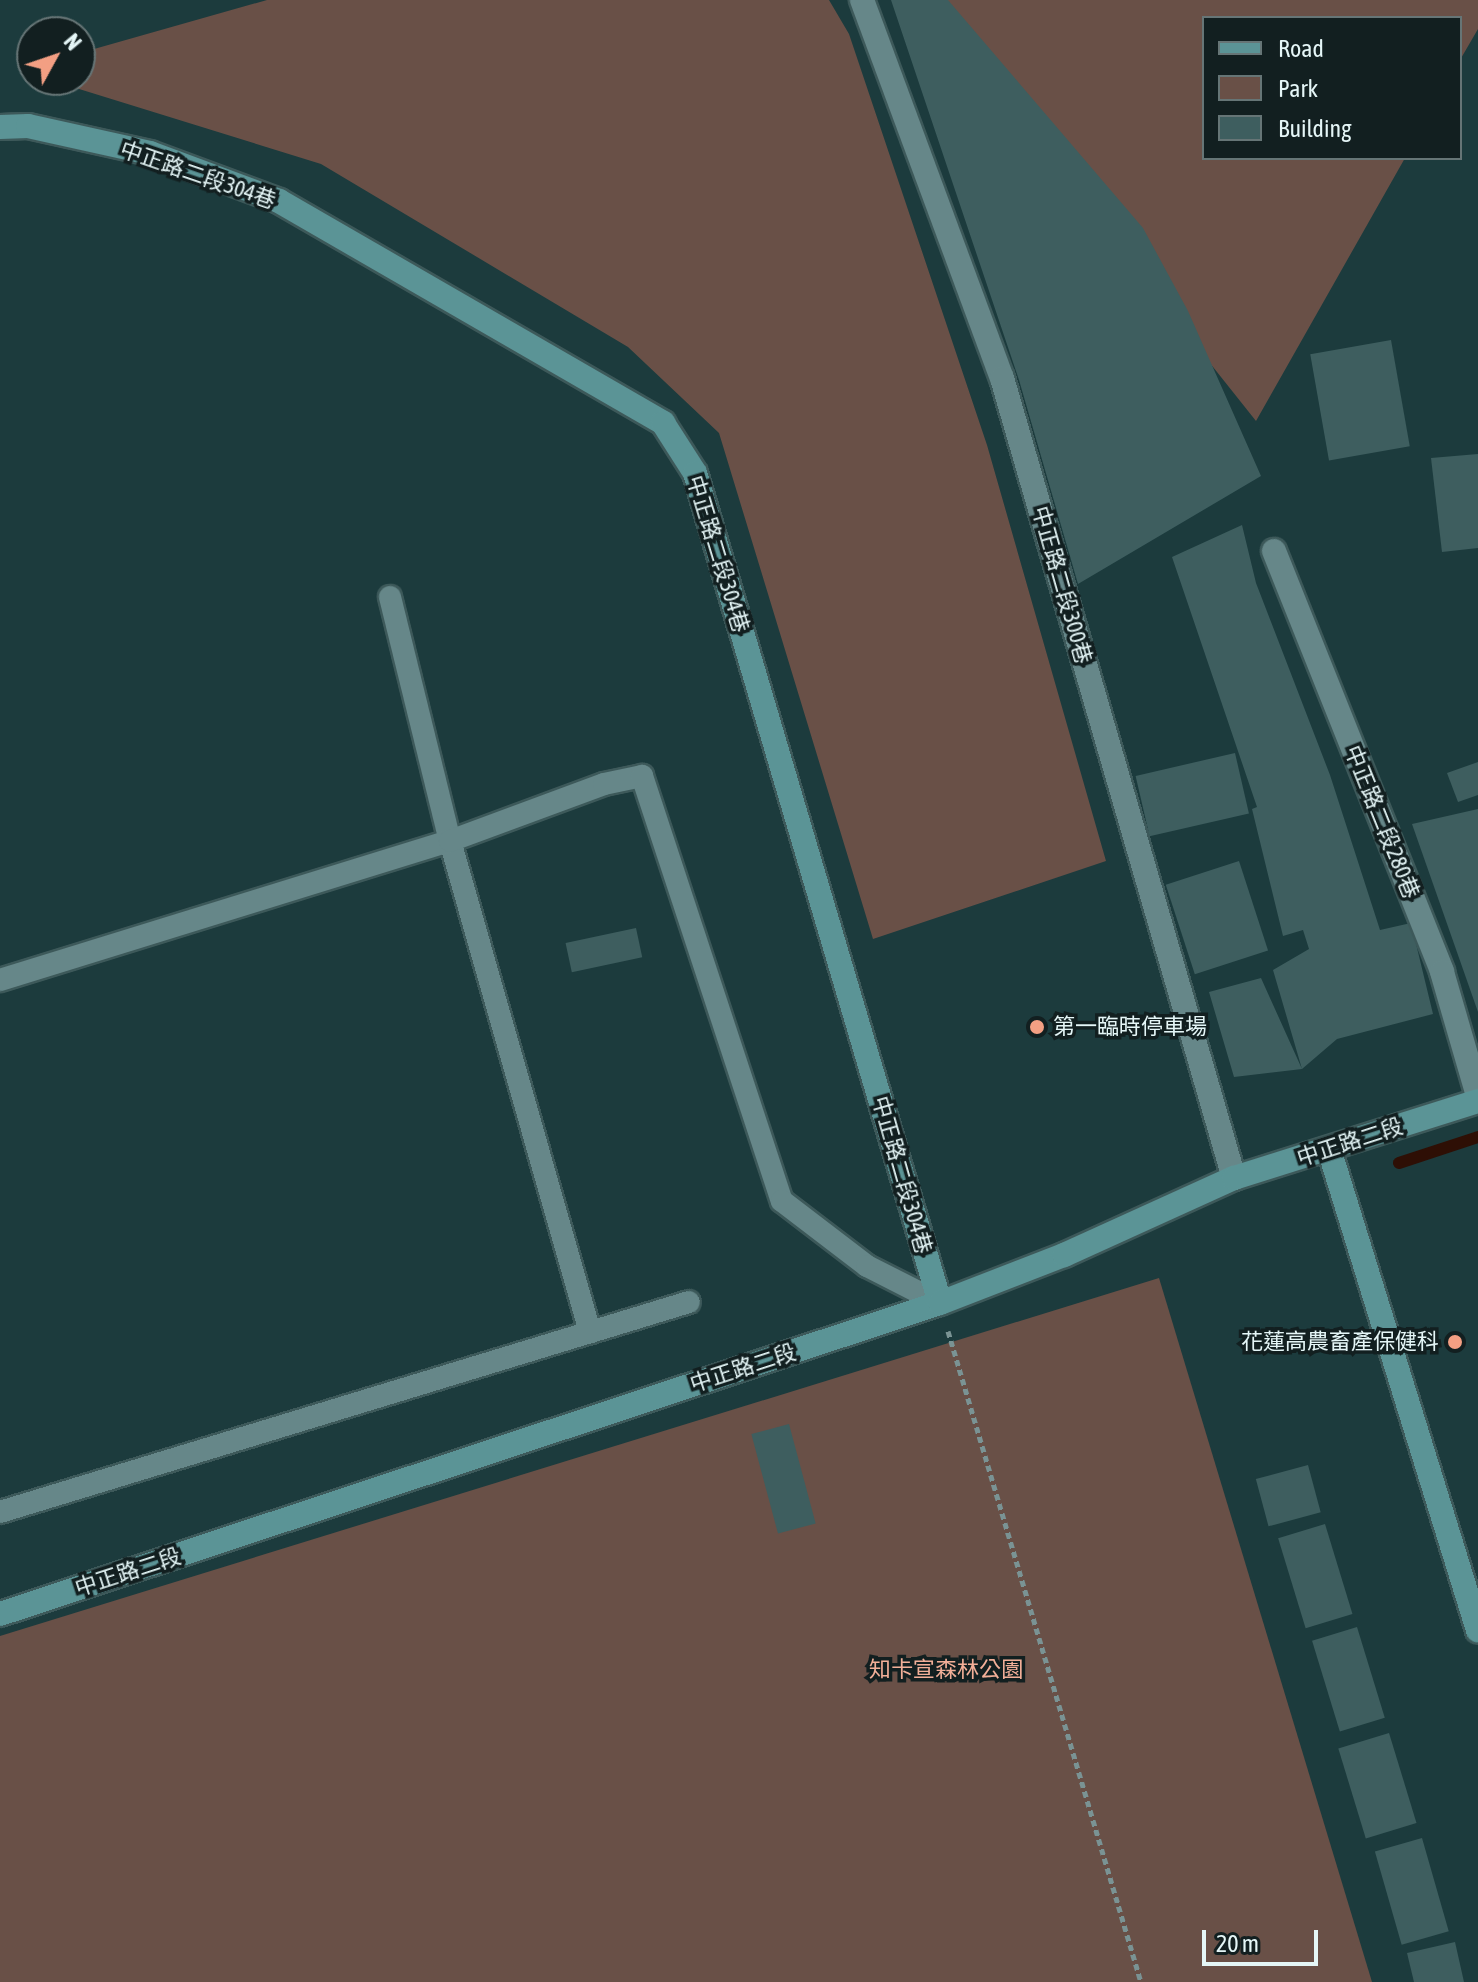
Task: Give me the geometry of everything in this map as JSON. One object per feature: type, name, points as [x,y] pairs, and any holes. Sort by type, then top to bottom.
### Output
[{"type":"street","name":"中正路二段300巷","points":[[862,0],[1002,378],[1234,1178]]},
{"type":"street","name":"中正路二段304巷","points":[[0,127],[28,126],[150,153],[279,201],[663,423],[695,473],[940,1303]]},
{"type":"street","name":"中正路二段280巷","points":[[1274,551],[1442,972],[1478,1099]]},
{"type":"street","name":"中正路二段","points":[[0,1614],[940,1303],[1064,1255],[1234,1178],[1478,1099]]},
{"type":"street","points":[[1329,1149],[1478,1630]]},
{"type":"lane","points":[[390,597],[450,841],[590,1332]]},
{"type":"lane","points":[[0,980],[450,841],[604,784],[642,776],[782,1201],[867,1266],[940,1303]]},
{"type":"lane","points":[[0,1512],[689,1302]]},
{"type":"path","points":[[940,1303],[1141,1982]]},
{"type":"green space","points":[[267,0],[829,0],[849,34],[987,445],[1106,861],[873,939],[719,433],[628,347],[321,164],[96,94],[96,48]]},
{"type":"green space","points":[[921,0],[1478,0],[1478,29],[1462,57],[1462,16],[1202,16],[1202,160],[1404,160],[1256,421]]},
{"type":"green space","name":"知卡宣森林公園","points":[[1159,1278],[1372,1982],[0,1982],[0,1636]]},
{"type":"building","points":[[891,0],[948,0],[1143,228],[1188,311],[1261,476],[1078,584],[1019,380]]},
{"type":"building","points":[[1391,340],[1410,446],[1329,461],[1310,354]]},
{"type":"building","points":[[1478,454],[1478,548],[1442,552],[1431,458]]},
{"type":"building","points":[[1242,525],[1256,583],[1330,775],[1380,930],[1411,923],[1433,1014],[1337,1039],[1302,1069],[1273,970],[1309,949],[1303,930],[1283,936],[1252,809],[1257,807],[1172,557]]},
{"type":"building","points":[[1235,753],[1249,813],[1150,836],[1136,776]]},
{"type":"building","points":[[1478,762],[1478,795],[1458,802],[1447,773]]},
{"type":"building","points":[[1478,809],[1478,1012],[1412,824]]},
{"type":"building","points":[[1239,861],[1268,950],[1195,974],[1166,885]]},
{"type":"building","points":[[636,928],[642,957],[572,972],[566,943]]},
{"type":"building","points":[[1261,978],[1302,1069],[1234,1077],[1209,992]]},
{"type":"building","points":[[789,1424],[816,1523],[778,1534],[751,1434]]},
{"type":"building","points":[[1308,1465],[1321,1512],[1269,1526],[1256,1479]]},
{"type":"building","points":[[1325,1524],[1352,1614],[1306,1628],[1278,1538]]},
{"type":"building","points":[[1357,1627],[1385,1718],[1340,1732],[1312,1641]]},
{"type":"building","points":[[1389,1733],[1416,1823],[1366,1838],[1338,1748]]},
{"type":"building","points":[[1422,1838],[1449,1931],[1402,1945],[1375,1852]]},
{"type":"building","points":[[1455,1942],[1464,1982],[1414,1982],[1407,1953]]},
{"type":"waterway","points":[[1399,1163],[1478,1137]]},
{"type":"place","name":"第一臨時停車場","points":[[1037,1027]]},
{"type":"place","name":"花蓮高農畜產保健科","points":[[1455,1342]]}]
